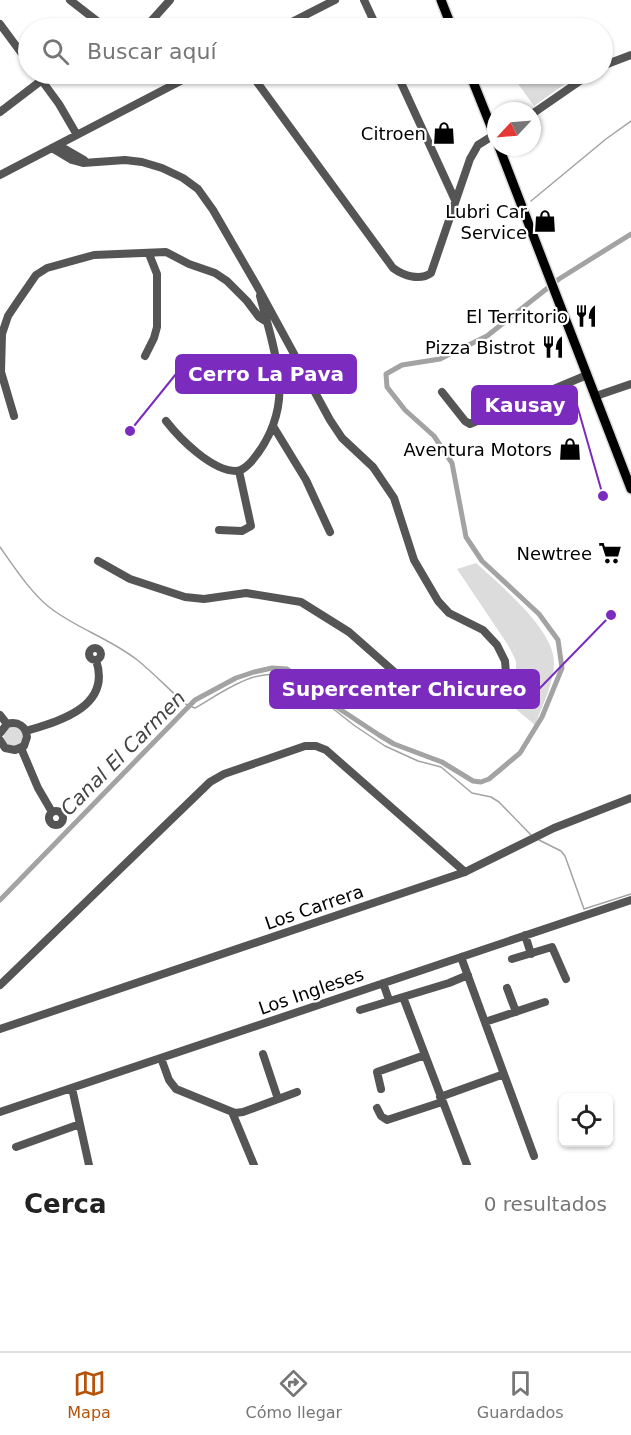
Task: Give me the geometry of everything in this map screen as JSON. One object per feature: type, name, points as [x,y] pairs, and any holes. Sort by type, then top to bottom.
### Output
[{"type":"main road","points":[[441,0],[448,18]]},
{"type":"main road","points":[[474,84],[487,117]]},
{"type":"main road","points":[[502,156],[631,489]]},
{"type":"street","points":[[69,0],[93,18]]},
{"type":"street","points":[[154,18],[170,0]]},
{"type":"street","points":[[300,18],[335,0]]},
{"type":"street","points":[[364,0],[372,18]]},
{"type":"street","points":[[0,24],[18,48]]},
{"type":"street","points":[[613,62],[631,55]]},
{"type":"street","points":[[0,112],[31,84]]},
{"type":"street","points":[[44,84],[77,135]]},
{"type":"street","points":[[0,175],[175,84]]},
{"type":"street","points":[[258,84],[397,271],[405,275],[417,277],[431,273],[472,154],[482,142],[487,140]]},
{"type":"street","points":[[402,84],[455,200]]},
{"type":"street","points":[[541,108],[576,84]]},
{"type":"street","points":[[55,146],[90,164],[125,160],[142,162],[169,171],[189,182],[207,201],[257,285],[330,420],[342,438],[373,467],[394,498],[414,560],[430,589],[449,613],[483,630],[497,645],[505,661],[504,680],[488,696],[475,701],[461,701],[408,684],[349,632],[301,602],[246,593],[204,599],[185,597],[144,585],[98,561]]},
{"type":"street","points":[[14,416],[1,372],[2,334],[12,310],[36,275],[47,268],[87,256],[166,252],[176,255],[181,261],[215,273],[237,290],[259,317],[267,322]]},
{"type":"street","points":[[146,356],[156,327],[157,274],[149,254]]},
{"type":"street","points":[[166,421],[187,446],[228,470],[239,471],[246,467],[261,451],[273,426],[279,405],[279,382],[257,285]]},
{"type":"street","points":[[442,392],[470,424],[587,375]]},
{"type":"street","points":[[596,396],[631,384]]},
{"type":"street","points":[[273,426],[306,480],[330,532]]},
{"type":"street","points":[[219,530],[242,531],[251,526],[239,471]]},
{"type":"street","points":[[26,731],[70,716],[84,706],[92,697],[97,686],[99,671],[96,660]]},
{"type":"street","points":[[0,714],[7,724]]},
{"type":"street","points":[[0,742],[5,748],[11,750],[21,748],[27,741],[26,731],[20,724],[7,724]]},
{"type":"street","points":[[0,733],[7,724]]},
{"type":"street","points":[[0,985],[210,782],[224,774],[305,746],[316,746],[326,750],[465,872]]},
{"type":"street","points":[[21,748],[44,800],[52,812]]},
{"type":"street","name":"Los Carrera","points":[[0,1029],[465,872],[554,828],[631,798]]},
{"type":"street","name":"Los Ingleses","points":[[0,1112],[631,900]]},
{"type":"street","points":[[525,935],[531,954]]},
{"type":"street","points":[[512,959],[552,947],[566,979]]},
{"type":"street","points":[[461,957],[534,1156]]},
{"type":"street","points":[[360,1010],[468,975]]},
{"type":"street","points":[[383,983],[389,1000]]},
{"type":"street","points":[[507,988],[516,1012]]},
{"type":"street","points":[[403,997],[466,1165]]},
{"type":"street","points":[[485,1022],[545,1002]]},
{"type":"street","points":[[263,1054],[278,1099]]},
{"type":"street","points":[[381,1089],[376,1071],[424,1055]]},
{"type":"street","points":[[161,1058],[169,1080],[176,1089],[232,1112],[243,1112],[297,1092]]},
{"type":"street","points":[[377,1108],[381,1116],[387,1120],[504,1074]]},
{"type":"street","points":[[72,1088],[89,1165]]},
{"type":"street","points":[[232,1112],[254,1165]]},
{"type":"street","points":[[16,1146],[80,1124]]},
{"type":"shaded area","points":[[518,84],[565,84],[540,102],[531,102]]},
{"type":"shaded area","points":[[476,563],[524,608],[536,622],[552,650],[554,663],[552,678],[535,725],[505,700],[516,678],[516,661],[508,645],[457,569]]},
{"type":"shaded area","points":[[8,726],[19,726],[25,736],[20,746],[9,747],[5,741],[4,735]]},
{"type":"waterway","points":[[531,201],[631,121]]},
{"type":"waterway","name":"Canal El Carmen","points":[[0,900],[195,700],[236,678],[254,672],[272,668],[287,669],[332,704],[379,735],[394,744],[442,762],[473,781],[481,782],[489,779],[520,753],[542,717],[562,668],[558,640],[539,614],[482,561],[466,537],[452,463],[434,436],[405,410],[387,387],[386,374],[402,365],[440,359],[487,336],[559,279],[631,234]]},
{"type":"waterway","points":[[0,547],[24,581],[46,604],[63,617],[136,659],[187,705],[195,708],[230,687],[255,677],[268,674],[294,678],[355,726],[385,746],[418,761],[441,767],[472,793],[491,797],[499,802],[531,835]]},
{"type":"waterway","points":[[539,840],[561,851],[565,856],[584,909],[631,894]]},
{"type":"place","name":"Citroen","points":[[444,133]]},
{"type":"place","name":"Lubri Car Service","points":[[545,221]]},
{"type":"place","name":"El Territorio","points":[[586,316]]},
{"type":"place","name":"Pizza Bistrot","points":[[553,347]]},
{"type":"place","name":"Cerro La Pava","points":[[130,431]]},
{"type":"place","name":"Aventura Motors","points":[[570,449]]},
{"type":"place","name":"Kausay","points":[[603,496]]},
{"type":"place","name":"Newtree","points":[[610,553]]},
{"type":"place","name":"Supercenter Chicureo","points":[[611,615]]}]
